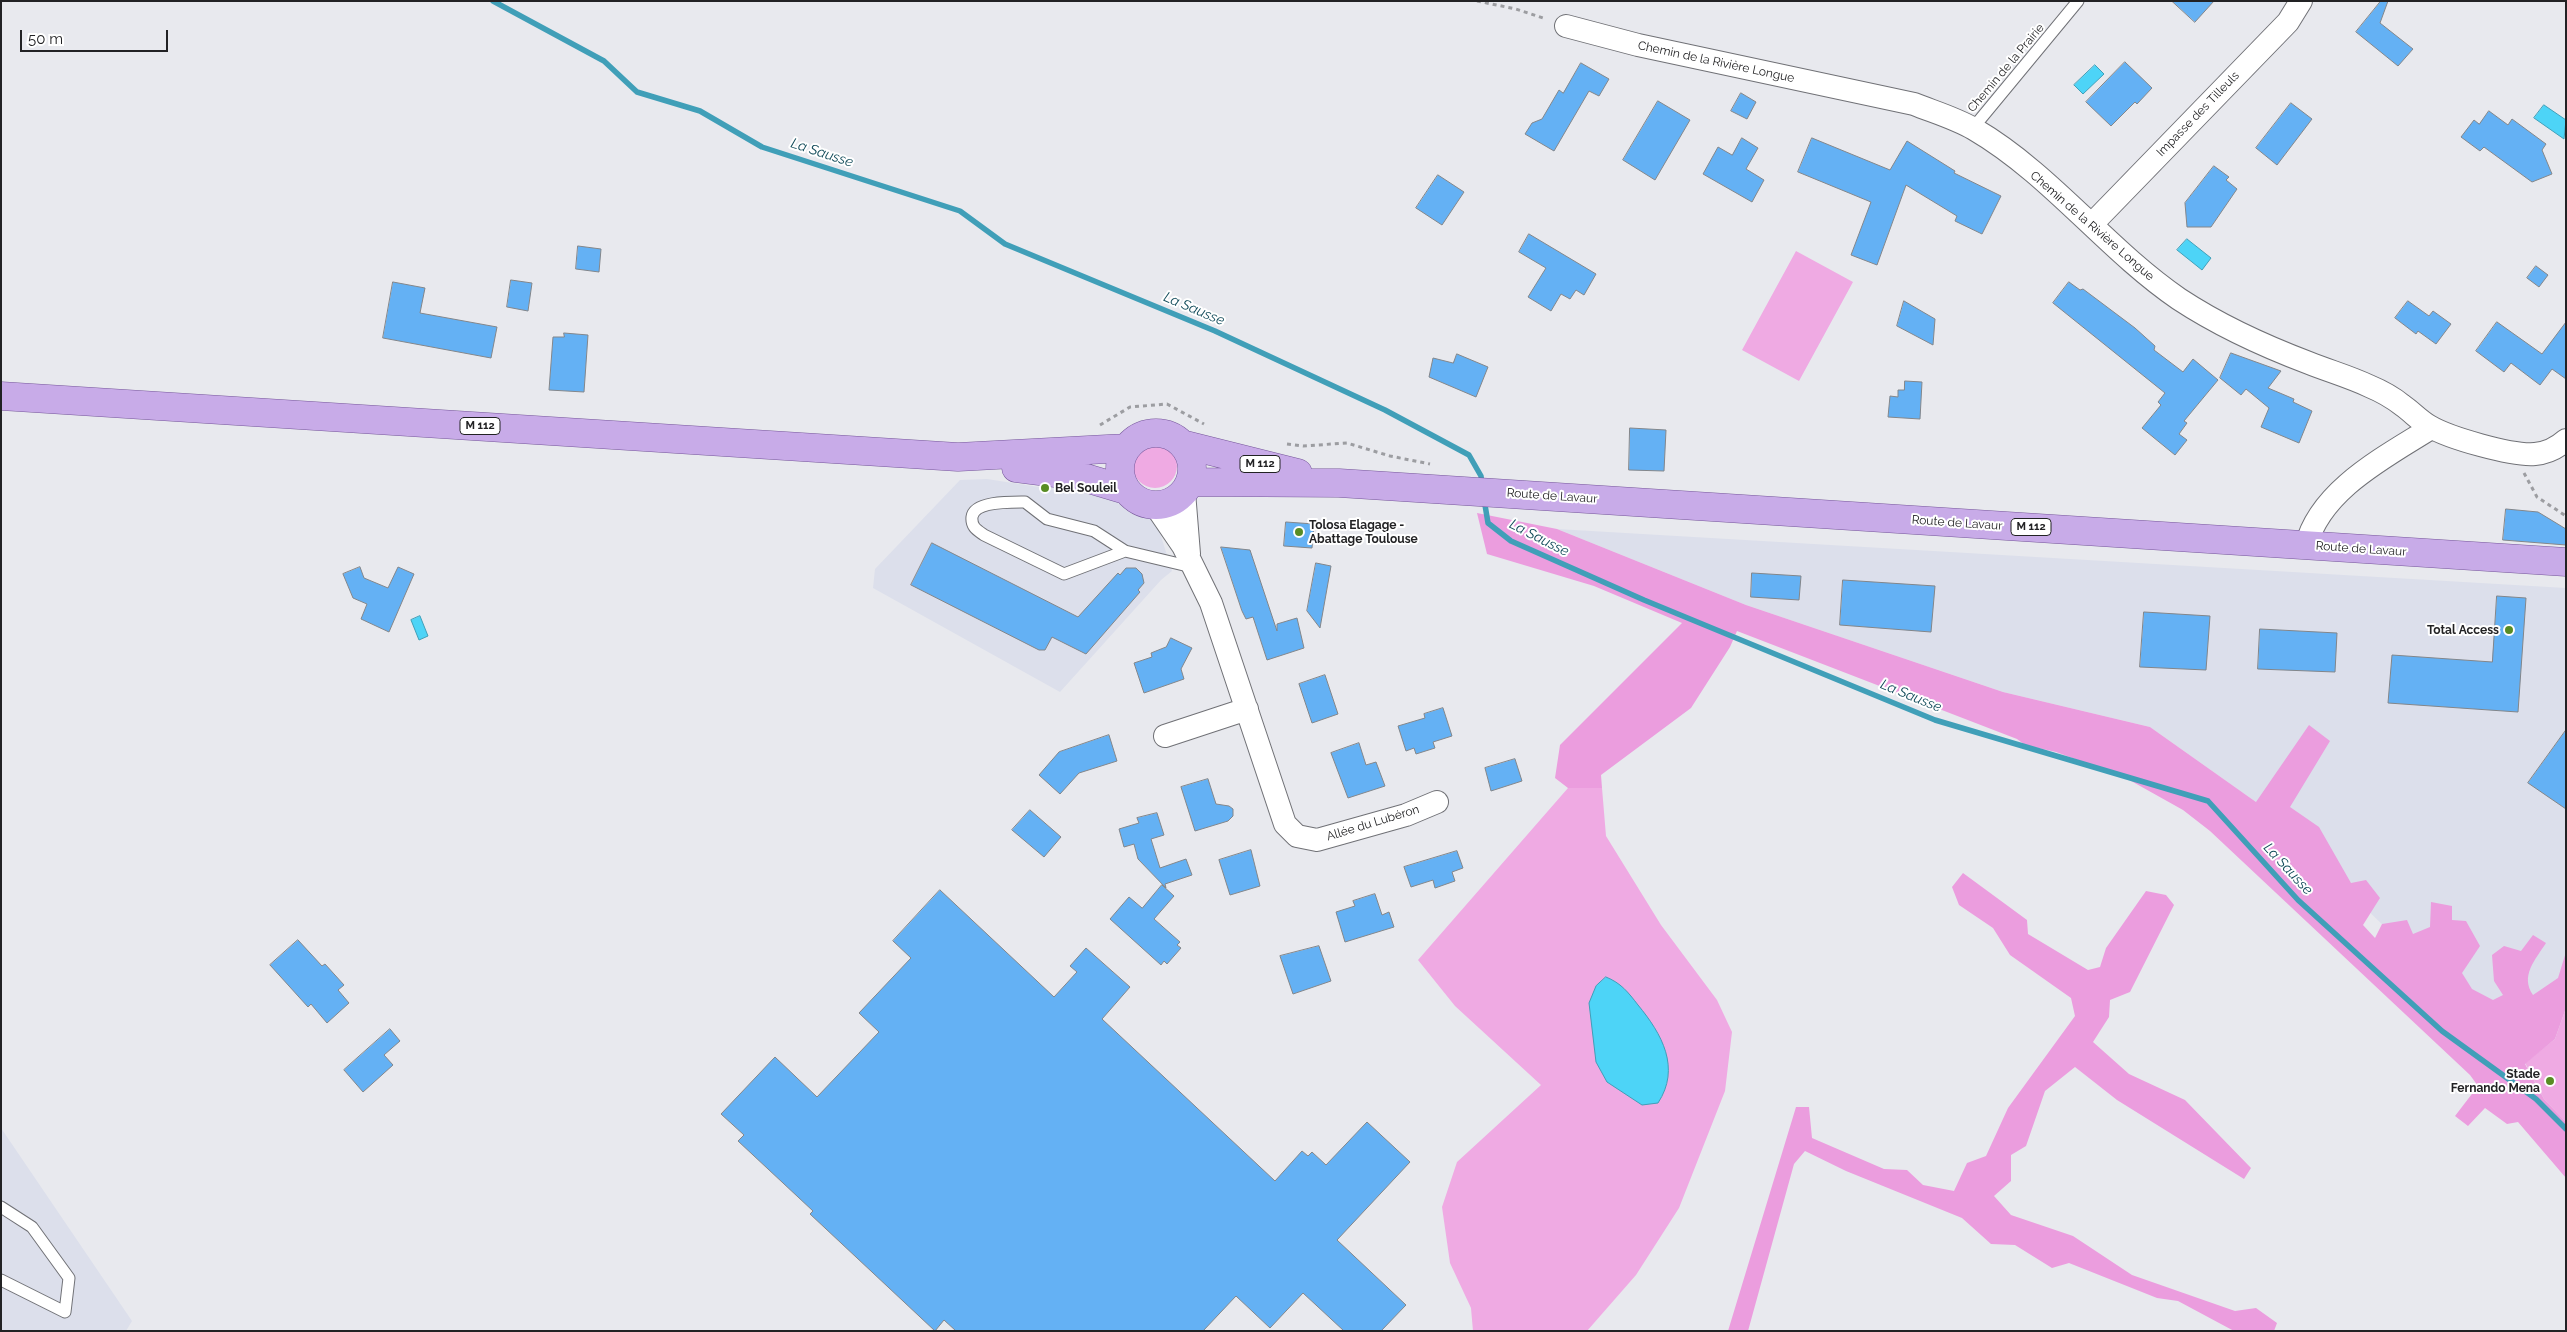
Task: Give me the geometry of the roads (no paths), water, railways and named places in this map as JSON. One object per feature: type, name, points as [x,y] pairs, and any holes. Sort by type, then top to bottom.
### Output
[{"type":"main road","name":"M 112","points":[[1,396],[958,458],[1000,466],[1079,476],[1126,490]]},
{"type":"main road","points":[[1158,432],[1167,434],[1182,444],[1191,462],[1187,487],[1166,504],[1155,505],[1134,498],[1126,490],[1120,469],[1121,458],[1126,448],[1140,436],[1158,432]]},
{"type":"main road","name":"M 112","points":[[1182,444],[1339,483]]},
{"type":"main road","name":"M 112","points":[[958,458],[1126,448]]},
{"type":"main road","name":"M 112","points":[[1187,487],[1339,483]]},
{"type":"main road","name":"Route de Lavaur","points":[[1339,483],[2566,562]]},
{"type":"street","name":"Impasse des Tilleuls","points":[[2092,224],[2288,22],[2301,1]]},
{"type":"street","name":"Chemin de la Rivière Longue","points":[[1566,26],[1638,45],[1914,104],[1973,128],[2004,149],[2092,224],[2156,282],[2210,318],[2253,340],[2369,386],[2396,401],[2430,428]]},
{"type":"street","points":[[2306,546],[2310,528],[2316,519],[2359,473],[2430,428],[2478,444],[2534,454],[2548,451],[2566,440]]},
{"type":"street","name":"Allée du Lubéron","points":[[1187,487],[1188,547],[1193,567]]},
{"type":"street","name":"Allée du Lubéron","points":[[1155,505],[1183,546],[1212,603],[1285,824],[1298,836],[1317,840],[1406,816],[1437,802]]},
{"type":"street","points":[[1165,736],[1247,709]]},
{"type":"lane","name":"Chemin de la Prairie","points":[[1973,128],[2078,1]]},
{"type":"lane","points":[[1125,551],[1064,574],[984,535],[974,528],[971,521],[973,512],[979,506],[988,504],[1025,502],[1048,520],[1094,531],[1125,551],[1193,567]]},
{"type":"lane","points":[[1,1207],[32,1228],[69,1278],[65,1312],[1,1280]]},
{"type":"water","points":[[2095,65],[2104,74],[2083,94],[2074,85]]},
{"type":"water","points":[[2544,105],[2566,120],[2564,139],[2534,118]]},
{"type":"water","points":[[2187,239],[2211,258],[2202,270],[2177,250]]},
{"type":"water","points":[[420,616],[428,636],[419,640],[411,620]]},
{"type":"water","points":[[1606,977],[1620,985],[1647,1016],[1666,1052],[1668,1077],[1665,1090],[1658,1103],[1642,1105],[1607,1082],[1596,1062],[1589,1003],[1596,986]]},
{"type":"waterway","name":"La Sausse","points":[[493,1],[604,61],[637,92],[700,111],[762,147],[960,211],[1005,244],[1215,331],[1385,410],[1469,455],[1481,476],[1482,484]]},
{"type":"waterway","name":"La Sausse","points":[[1484,499],[1488,523],[1511,541],[1644,600],[1935,720],[2208,801],[2298,900],[2442,1031],[2536,1099],[2566,1129]]},
{"type":"place","name":"Bel Souleil","points":[[1045,488]]},
{"type":"place","name":"Tolosa Elagage - Abattage Toulouse","points":[[1299,532]]},
{"type":"place","name":"Total Access","points":[[2509,630]]},
{"type":"place","name":"Stade Fernando Mena","points":[[2550,1081]]}]
